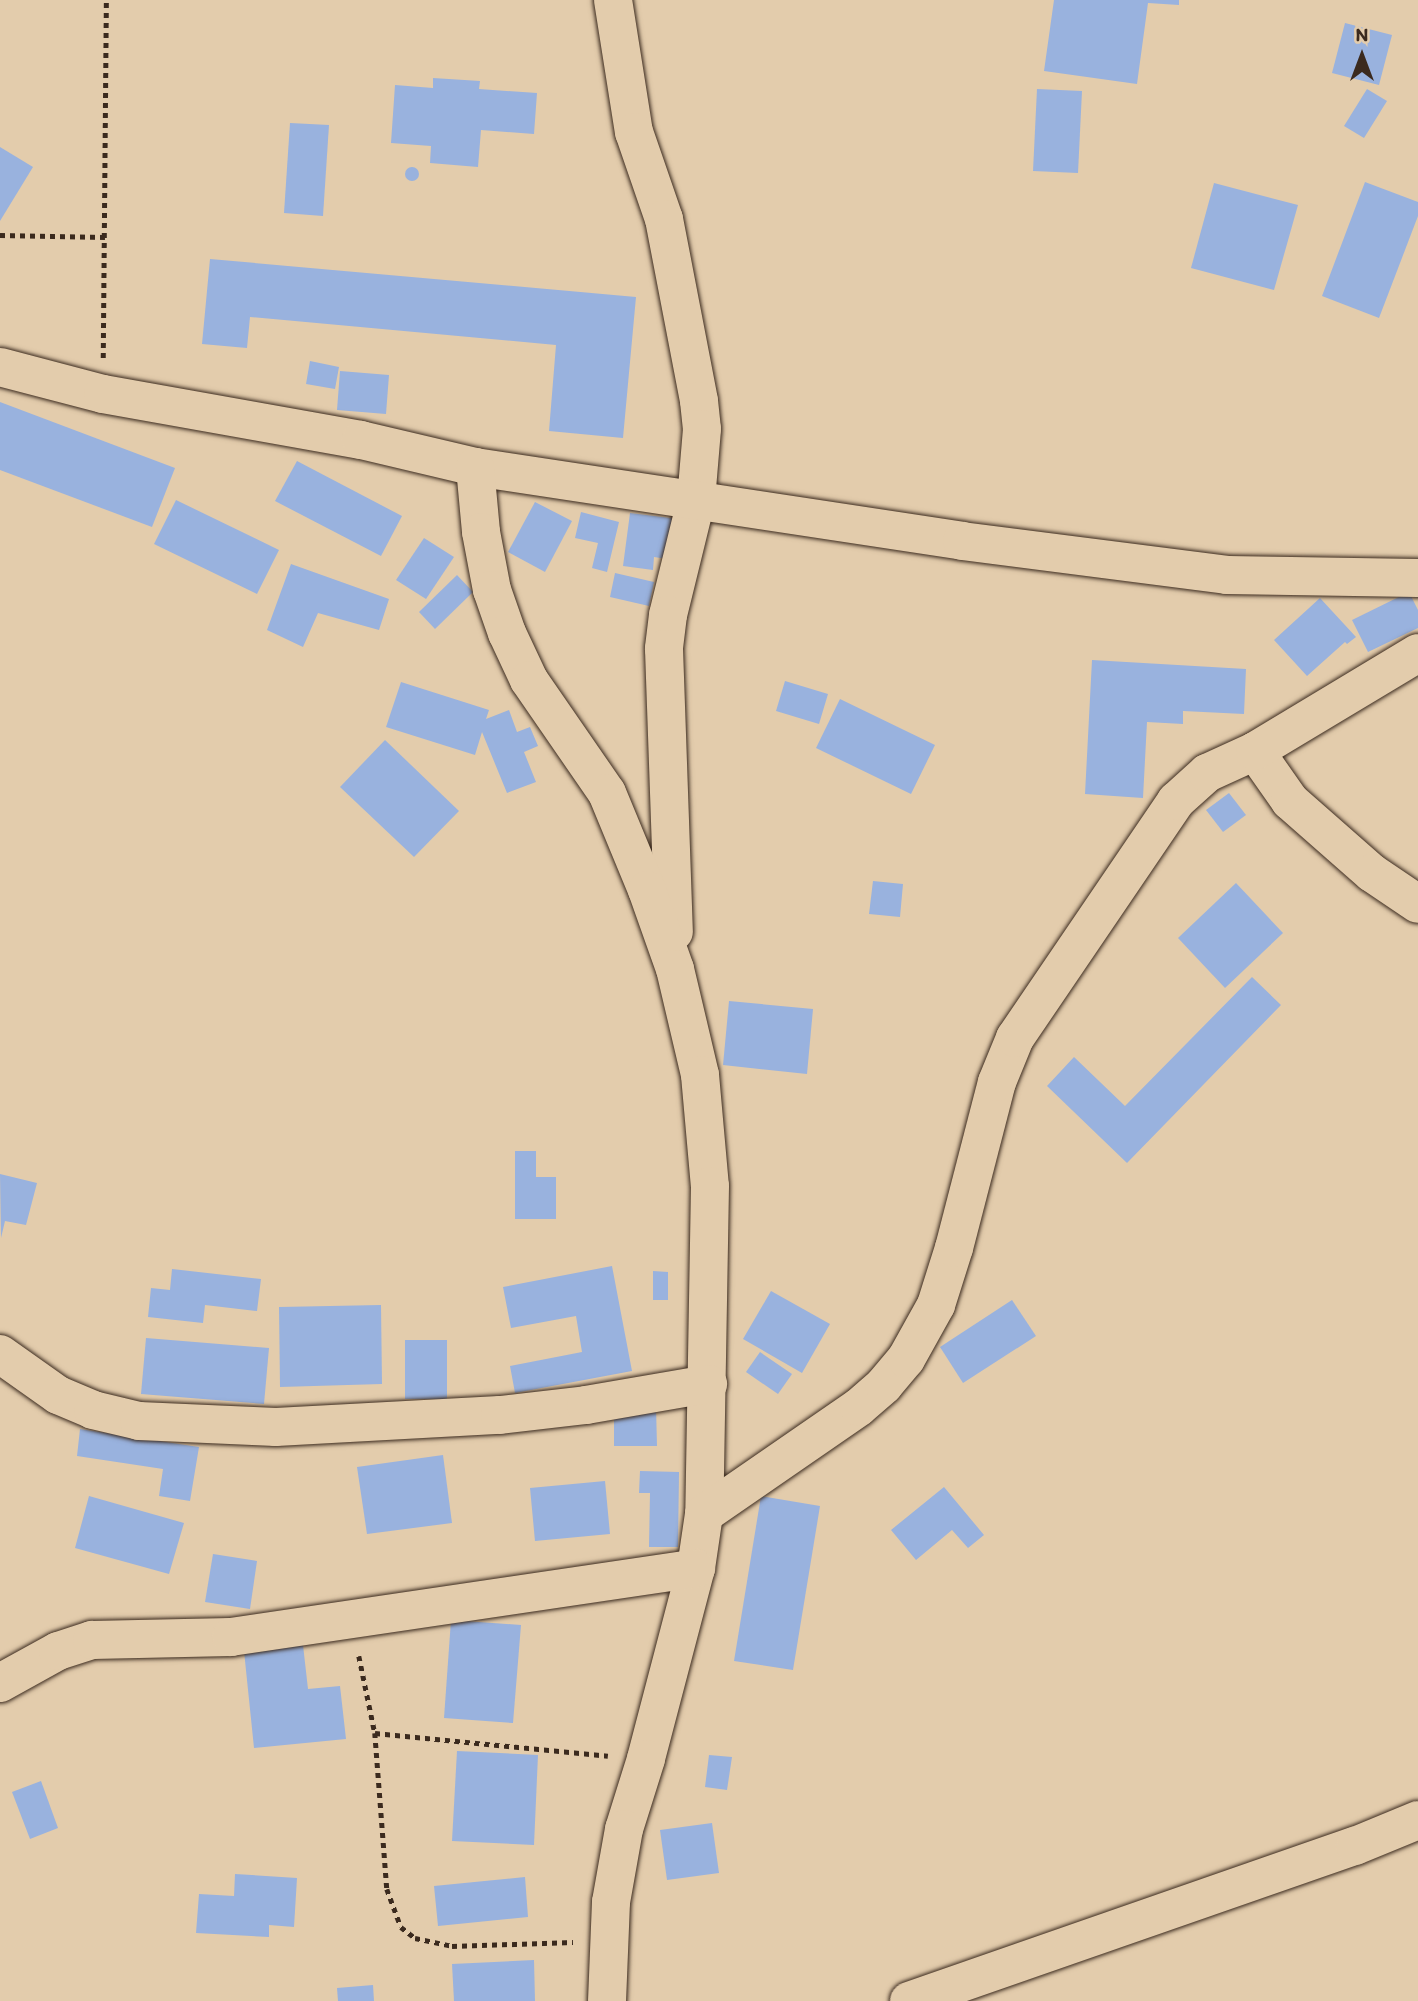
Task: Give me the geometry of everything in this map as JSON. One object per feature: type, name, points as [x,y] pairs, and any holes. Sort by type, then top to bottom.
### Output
[{"type":"street","points":[[613,0],[634,132],[664,219],[699,401],[701,452],[696,501],[668,614],[664,649],[676,969]]},
{"type":"street","points":[[0,367],[103,394],[361,440],[475,467],[962,541],[1227,575],[1418,578]]},
{"type":"street","points":[[475,467],[481,532],[492,590],[507,633],[529,680],[607,793],[648,890],[676,969],[700,1075],[710,1186],[704,1514],[696,1568],[646,1759],[624,1829],[611,1902],[607,2001]]},
{"type":"street","points":[[704,1514],[859,1407],[884,1385],[905,1359],[936,1305],[954,1248],[997,1082],[1015,1038],[1176,801],[1207,773],[1255,751],[1418,653]]},
{"type":"street","points":[[1255,751],[1290,801],[1362,864],[1418,904]]},
{"type":"street","points":[[0,1354],[58,1395],[93,1410],[139,1421],[276,1427],[500,1415],[586,1405],[708,1384]]},
{"type":"street","points":[[0,1683],[58,1651],[92,1640],[231,1637],[351,1617],[696,1568]]},
{"type":"street","points":[[909,2001],[1329,1855],[1418,1820]]},
{"type":"path","points":[[103,394],[106,0]]},
{"type":"path","points":[[0,235],[105,237]]},
{"type":"path","points":[[351,1617],[375,1733],[387,1889],[396,1920],[415,1938],[453,1946],[609,1940]]},
{"type":"path","points":[[375,1733],[519,1749],[646,1759]]},
{"type":"building","points":[[1054,0],[1179,0],[1179,5],[1148,3],[1137,84],[1044,71]]},
{"type":"building","points":[[1345,23],[1392,35],[1379,85],[1332,73]]},
{"type":"building","points":[[433,78],[480,81],[479,89],[537,93],[534,134],[481,130],[478,167],[430,163],[431,146],[391,143],[395,85],[433,88]]},
{"type":"building","points":[[1037,89],[1082,91],[1078,173],[1033,171]]},
{"type":"building","points":[[1367,89],[1387,101],[1364,138],[1344,126]]},
{"type":"building","points":[[290,123],[329,125],[323,216],[284,213]]},
{"type":"building","points":[[0,147],[33,167],[0,221]]},
{"type":"building","points":[[409,167],[415,167],[419,174],[415,181],[409,181],[405,177],[405,171]]},
{"type":"building","points":[[1365,182],[1418,202],[1418,216],[1379,318],[1322,296]]},
{"type":"building","points":[[1214,183],[1298,205],[1274,290],[1191,268]]},
{"type":"building","points":[[210,259],[636,297],[623,438],[549,431],[556,345],[250,317],[247,348],[202,344]]},
{"type":"building","points":[[310,361],[339,367],[335,389],[306,384]]},
{"type":"building","points":[[340,371],[389,375],[386,414],[337,410]]},
{"type":"building","points":[[0,402],[175,468],[152,527],[0,470]]},
{"type":"building","points":[[297,461],[402,516],[381,556],[275,501]]},
{"type":"building","points":[[176,500],[279,550],[257,594],[154,544]]},
{"type":"building","points":[[535,502],[572,521],[545,572],[508,552]]},
{"type":"building","points":[[581,512],[619,522],[607,572],[592,568],[598,543],[575,538]]},
{"type":"building","points":[[630,513],[679,519],[674,560],[654,557],[653,570],[623,566]]},
{"type":"building","points":[[424,538],[454,557],[426,599],[396,580]]},
{"type":"building","points":[[291,564],[389,599],[379,630],[318,613],[303,647],[267,630]]},
{"type":"building","points":[[615,573],[654,582],[649,606],[610,597]]},
{"type":"building","points":[[457,575],[473,592],[435,629],[419,612]]},
{"type":"building","points":[[1409,592],[1418,610],[1418,628],[1368,652],[1352,620]]},
{"type":"building","points":[[1320,598],[1356,637],[1347,644],[1345,642],[1307,676],[1274,640]]},
{"type":"building","points":[[1092,660],[1246,669],[1244,714],[1183,711],[1183,724],[1147,722],[1143,798],[1085,794]]},
{"type":"building","points":[[785,681],[828,694],[819,724],[776,711]]},
{"type":"building","points":[[401,682],[489,710],[486,719],[509,710],[517,732],[530,727],[538,746],[524,752],[536,782],[507,793],[482,732],[475,755],[386,727]]},
{"type":"building","points":[[840,699],[935,745],[911,794],[816,748]]},
{"type":"building","points":[[385,740],[459,811],[414,857],[340,787]]},
{"type":"building","points":[[1229,793],[1246,815],[1223,832],[1206,810]]},
{"type":"building","points":[[873,881],[903,884],[900,917],[869,914]]},
{"type":"building","points":[[1236,883],[1283,933],[1225,988],[1178,938]]},
{"type":"building","points":[[1252,977],[1281,1005],[1127,1163],[1047,1086],[1074,1057],[1125,1106]]},
{"type":"building","points":[[729,1001],[813,1009],[807,1074],[723,1065]]},
{"type":"building","points":[[515,1151],[536,1151],[536,1177],[556,1177],[556,1219],[515,1219]]},
{"type":"building","points":[[0,1174],[37,1183],[26,1225],[5,1221],[1,1238]]},
{"type":"building","points":[[612,1266],[632,1371],[515,1393],[510,1366],[582,1352],[576,1316],[511,1328],[503,1287]]},
{"type":"building","points":[[172,1269],[261,1279],[257,1311],[205,1305],[203,1323],[148,1317],[151,1288],[170,1290]]},
{"type":"building","points":[[653,1271],[668,1272],[668,1300],[653,1300]]},
{"type":"building","points":[[771,1291],[830,1324],[802,1373],[743,1339]]},
{"type":"building","points":[[1012,1300],[1036,1336],[963,1383],[940,1347]]},
{"type":"building","points":[[381,1305],[382,1384],[280,1387],[279,1307]]},
{"type":"building","points":[[146,1338],[269,1348],[264,1404],[141,1394]]},
{"type":"building","points":[[405,1340],[447,1340],[447,1399],[405,1399]]},
{"type":"building","points":[[760,1352],[792,1374],[778,1394],[746,1372]]},
{"type":"building","points":[[656,1407],[657,1446],[614,1446],[614,1408]]},
{"type":"building","points":[[80,1429],[199,1447],[190,1501],[159,1496],[163,1469],[77,1456]]},
{"type":"building","points":[[443,1455],[452,1523],[367,1534],[357,1467]]},
{"type":"building","points":[[640,1471],[679,1472],[678,1547],[649,1547],[650,1493],[639,1493]]},
{"type":"building","points":[[605,1481],[610,1534],[535,1541],[530,1488]]},
{"type":"building","points":[[944,1487],[984,1535],[968,1548],[952,1530],[916,1560],[891,1530]]},
{"type":"building","points":[[89,1496],[184,1523],[169,1574],[75,1548]]},
{"type":"building","points":[[761,1496],[820,1506],[793,1670],[734,1661]]},
{"type":"building","points":[[213,1554],[257,1561],[250,1609],[205,1602]]},
{"type":"building","points":[[451,1620],[521,1625],[513,1723],[444,1718]]},
{"type":"building","points":[[303,1645],[308,1689],[340,1686],[346,1739],[254,1748],[244,1651]]},
{"type":"building","points":[[457,1751],[538,1755],[534,1845],[452,1841]]},
{"type":"building","points":[[709,1755],[732,1757],[727,1790],[705,1787]]},
{"type":"building","points":[[41,1781],[58,1828],[30,1839],[12,1792]]},
{"type":"building","points":[[712,1823],[719,1873],[667,1880],[660,1830]]},
{"type":"building","points":[[235,1874],[297,1878],[294,1927],[269,1925],[269,1937],[196,1933],[199,1894],[234,1896]]},
{"type":"building","points":[[525,1877],[528,1917],[438,1926],[434,1886]]},
{"type":"building","points":[[534,1960],[535,2001],[454,2001],[452,1964]]},
{"type":"building","points":[[373,1985],[374,2001],[338,2001],[337,1988]]}]
